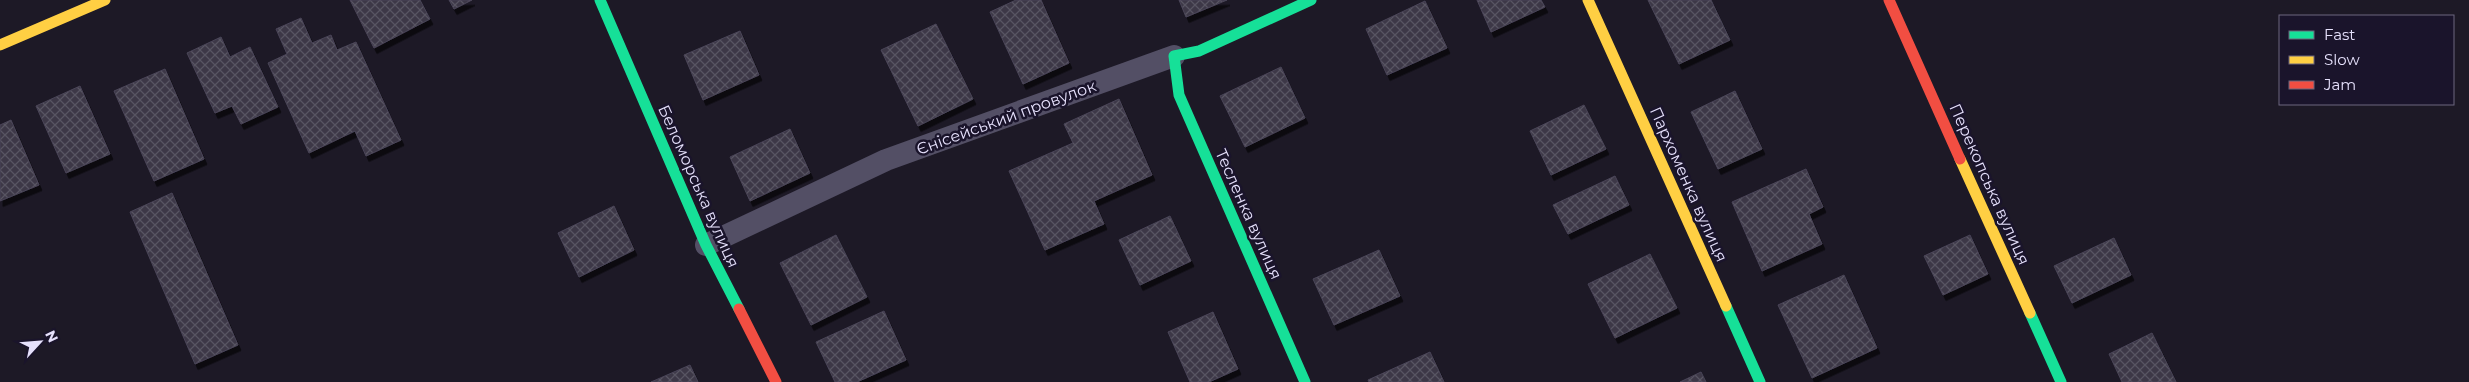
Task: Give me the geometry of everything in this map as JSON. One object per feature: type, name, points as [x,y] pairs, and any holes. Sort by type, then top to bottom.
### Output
[{"type":"street","points":[[0,45],[105,0]]},
{"type":"street","name":"Беломорська вулиця","points":[[600,0],[706,245],[776,382]]},
{"type":"street","name":"Єнісейський провулок","points":[[1174,56],[1199,51],[1312,0]]},
{"type":"street","name":"Пархоменка вулиця","points":[[1588,0],[1760,382]]},
{"type":"street","name":"Перекопська вулиця","points":[[1889,0],[2061,382]]},
{"type":"street","name":"Тесленка вулиця","points":[[1174,56],[1179,95],[1305,382]]},
{"type":"lane","name":"Єнісейський провулок","points":[[706,245],[886,160],[1174,56]]},
{"type":"building","points":[[350,0],[420,0],[430,19],[374,48]]},
{"type":"building","points":[[449,0],[472,0],[454,9]]},
{"type":"building","points":[[1016,0],[1041,0],[1069,63],[1023,84],[990,12]]},
{"type":"building","points":[[1179,0],[1227,0],[1186,17]]},
{"type":"building","points":[[1477,0],[1541,0],[1545,7],[1491,32]]},
{"type":"building","points":[[1648,0],[1711,0],[1730,40],[1679,64]]},
{"type":"building","points":[[1425,1],[1447,48],[1387,75],[1366,29]]},
{"type":"building","points":[[301,18],[312,43],[331,35],[337,50],[356,42],[401,140],[366,156],[355,131],[309,153],[268,63],[287,54],[276,29]]},
{"type":"building","points":[[936,24],[973,99],[918,126],[881,50]]},
{"type":"building","points":[[740,31],[759,75],[703,100],[684,55]]},
{"type":"building","points":[[221,37],[230,57],[250,47],[278,107],[241,124],[232,106],[215,113],[187,53]]},
{"type":"building","points":[[1281,67],[1305,118],[1245,147],[1220,96]]},
{"type":"building","points":[[165,69],[204,159],[154,181],[114,91]]},
{"type":"building","points":[[80,86],[110,154],[66,173],[36,106]]},
{"type":"building","points":[[1735,91],[1762,149],[1718,169],[1691,112]]},
{"type":"building","points":[[1119,99],[1152,175],[1094,201],[1104,224],[1045,250],[1009,171],[1073,143],[1064,124]]},
{"type":"building","points":[[1584,105],[1606,149],[1551,175],[1530,131]]},
{"type":"building","points":[[11,120],[39,185],[0,201],[0,125]]},
{"type":"building","points":[[790,129],[810,173],[750,201],[730,157]]},
{"type":"building","points":[[1806,169],[1823,207],[1809,214],[1822,244],[1762,271],[1732,202]]},
{"type":"building","points":[[1615,176],[1629,205],[1568,234],[1553,205]]},
{"type":"building","points":[[172,193],[238,345],[195,364],[130,212]]},
{"type":"building","points":[[614,206],[634,250],[579,277],[558,233]]},
{"type":"building","points":[[1170,216],[1191,261],[1140,285],[1119,240]]},
{"type":"building","points":[[836,235],[867,297],[811,325],[780,263]]},
{"type":"building","points":[[1970,235],[1988,274],[1943,295],[1924,256]]},
{"type":"building","points":[[2114,238],[2131,275],[2072,303],[2054,266]]},
{"type":"building","points":[[1379,250],[1400,296],[1334,325],[1313,279]]},
{"type":"building","points":[[1650,254],[1677,308],[1615,338],[1588,284]]},
{"type":"building","points":[[1844,275],[1877,348],[1812,378],[1778,305]]},
{"type":"building","points":[[884,311],[906,360],[857,382],[835,382],[816,342]]},
{"type":"building","points":[[1213,312],[1238,369],[1209,382],[1190,382],[1168,332]]},
{"type":"building","points":[[2152,333],[2176,382],[2122,382],[2109,354]]},
{"type":"building","points":[[1430,352],[1444,382],[1369,382],[1368,380]]},
{"type":"building","points":[[690,365],[698,382],[651,382]]},
{"type":"building","points":[[1701,372],[1706,382],[1680,382]]},
{"type":"traffic: fast","points":[[600,0],[706,245],[739,309]]},
{"type":"traffic: fast","points":[[1305,382],[1179,95],[1174,56],[1199,51],[1311,0]]},
{"type":"traffic: fast","points":[[1726,306],[1760,382]]},
{"type":"traffic: fast","points":[[2030,313],[2061,382]]},
{"type":"traffic: slow","points":[[0,45],[105,0]]},
{"type":"traffic: slow","points":[[1588,0],[1726,306]]},
{"type":"traffic: slow","points":[[1960,159],[2030,313]]},
{"type":"traffic: jam","points":[[1889,0],[1960,159]]},
{"type":"traffic: jam","points":[[739,309],[776,382]]}]
